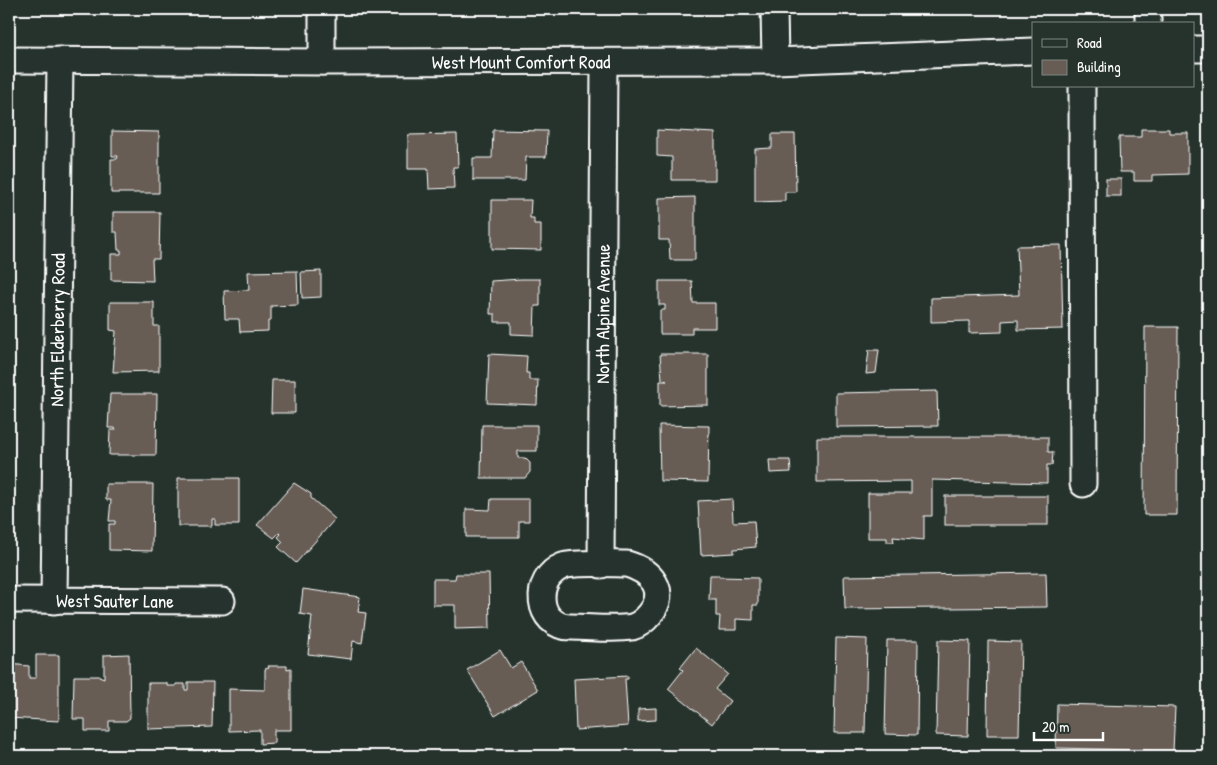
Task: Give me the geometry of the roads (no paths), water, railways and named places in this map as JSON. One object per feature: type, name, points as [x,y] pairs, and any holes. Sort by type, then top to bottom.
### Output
[{"type":"street","points":[[322,9],[322,62]]},
{"type":"street","points":[[774,9],[775,61]]},
{"type":"street","points":[[1148,9],[1148,22]]},
{"type":"street","points":[[1194,49],[1208,49]]},
{"type":"street","name":"West Mount Comfort Road","points":[[9,60],[322,62],[775,61],[1032,51]]},
{"type":"street","name":"North Elderberry Road","points":[[54,600],[60,60]]},
{"type":"street","name":"North Alpine Avenue","points":[[601,565],[604,62]]},
{"type":"street","points":[[1082,88],[1083,484]]},
{"type":"street","name":"West Sauter Lane","points":[[9,600],[222,601]]}]
